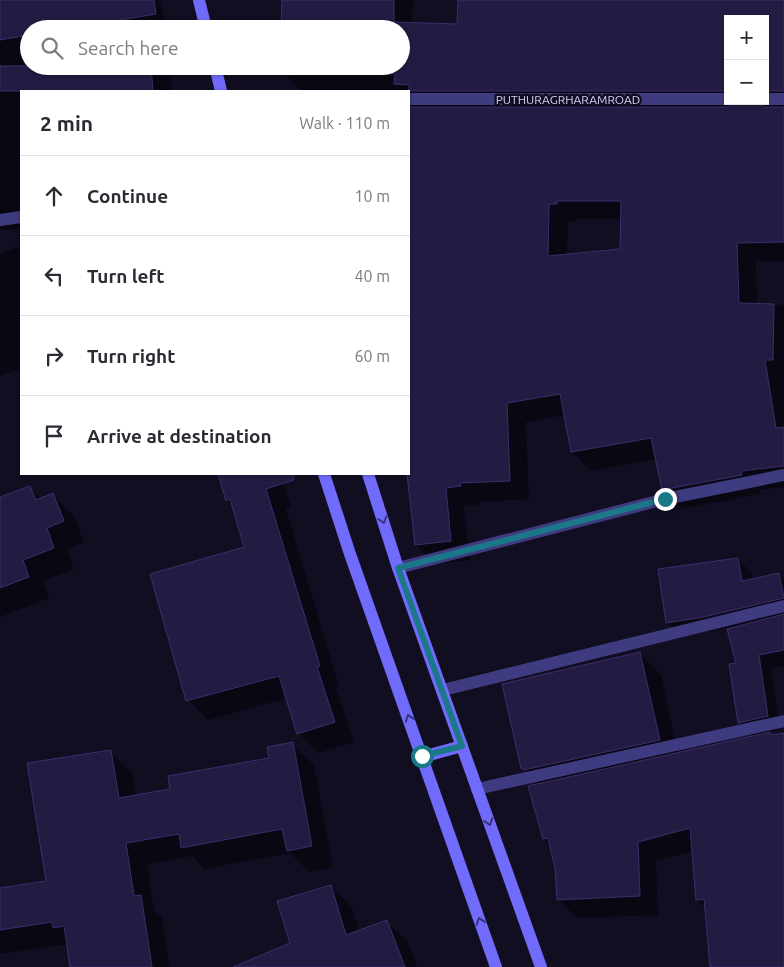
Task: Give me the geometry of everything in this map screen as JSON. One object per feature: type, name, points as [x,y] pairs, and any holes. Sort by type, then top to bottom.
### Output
[{"type":"main road","points":[[199,0],[204,20]]},
{"type":"main road","points":[[217,75],[221,90]]},
{"type":"main road","points":[[324,475],[350,554],[496,967]]},
{"type":"main road","points":[[368,475],[398,568],[542,967]]},
{"type":"main road","points":[[422,756],[462,746]]},
{"type":"street","name":"PUTHURAGRHARAMROAD","points":[[410,99],[724,99]]},
{"type":"street","points":[[769,99],[784,99]]},
{"type":"street","points":[[0,220],[20,217]]},
{"type":"street","points":[[398,568],[665,499],[784,475]]},
{"type":"street","points":[[443,690],[784,606]]},
{"type":"street","points":[[477,788],[784,721]]},
{"type":"building","points":[[0,0],[154,0],[156,14],[120,20],[20,20],[20,37],[0,40]]},
{"type":"building","points":[[282,0],[394,0],[394,20],[281,20]]},
{"type":"building","points":[[458,0],[784,0],[784,91],[769,91],[769,15],[724,15],[724,91],[410,91],[409,85],[394,84],[395,75],[410,75],[410,23],[457,24]]},
{"type":"building","points":[[0,66],[20,66],[20,75],[152,75],[153,90],[20,90],[0,91]]},
{"type":"building","points":[[731,105],[762,105],[765,107],[784,107],[784,242],[737,243],[739,303],[774,304],[773,360],[765,360],[776,428],[784,427],[784,466],[741,471],[742,475],[662,490],[651,438],[571,452],[560,394],[507,403],[510,481],[460,483],[461,486],[446,488],[451,541],[415,545],[407,475],[410,475],[410,107],[728,107]],"holes":[[[557,201],[621,201],[620,249],[548,256],[549,204],[557,204]]]},
{"type":"building","points":[[218,475],[293,475],[294,480],[266,489],[320,666],[317,667],[335,722],[297,734],[279,676],[186,701],[150,574],[244,547],[230,499],[226,501]]},
{"type":"building","points":[[30,486],[36,500],[53,493],[64,521],[47,528],[54,548],[23,560],[29,577],[0,588],[0,497]]},
{"type":"building","points":[[738,558],[742,581],[779,573],[784,598],[704,617],[666,623],[658,569]]},
{"type":"building","points":[[784,614],[784,650],[759,655],[768,716],[738,723],[729,664],[736,663],[727,629]]},
{"type":"building","points":[[640,652],[660,740],[524,770],[521,768],[502,684]]},
{"type":"building","points":[[770,732],[771,735],[784,733],[784,967],[710,967],[704,899],[696,900],[690,828],[638,842],[640,896],[557,900],[555,868],[548,838],[543,839],[528,786]]},
{"type":"building","points":[[293,742],[312,846],[287,851],[282,829],[181,848],[179,834],[126,843],[134,896],[141,895],[152,967],[70,967],[64,926],[53,928],[52,922],[0,930],[0,888],[46,881],[27,763],[111,750],[119,798],[170,789],[168,776],[269,758],[267,747]]},
{"type":"building","points":[[331,885],[346,935],[387,920],[405,967],[233,967],[290,943],[277,901]]},
{"type":"route","points":[[422,756],[462,746],[398,568],[665,499]]}]
